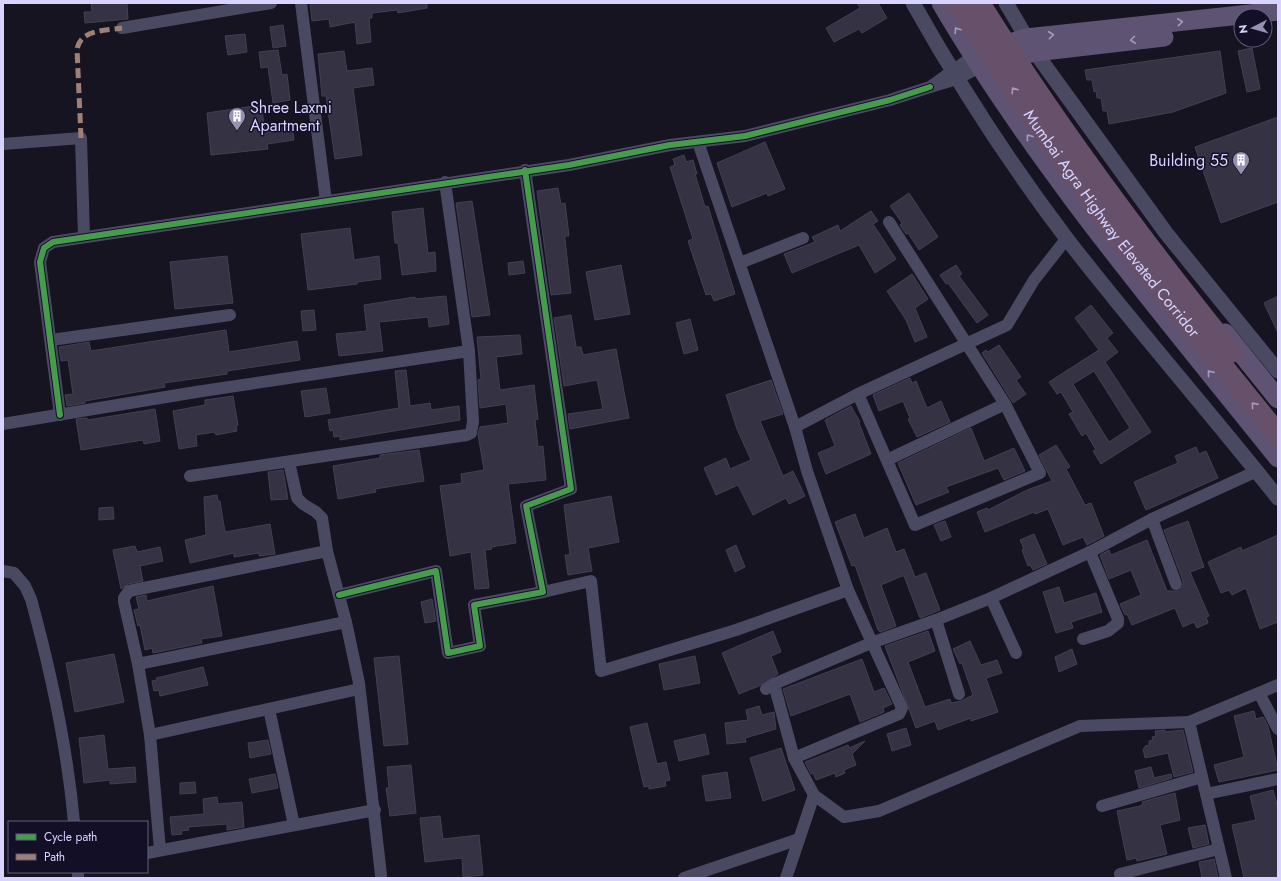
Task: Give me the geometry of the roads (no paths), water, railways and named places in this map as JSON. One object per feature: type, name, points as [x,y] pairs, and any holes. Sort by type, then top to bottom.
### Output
[{"type":"highway","name":"Mumbai Agra Highway Elevated Corridor","points":[[958,3],[1032,117],[1113,231],[1278,435]]},
{"type":"highway","name":"Mumbai Agra Highway Elevated Corridor","points":[[979,3],[1004,43],[1099,182],[1169,275],[1278,412]]},
{"type":"main road","points":[[941,3],[977,62],[1015,118],[1121,262],[1278,458]]},
{"type":"main road","points":[[991,3],[1024,46],[1089,153],[1153,240],[1278,400]]},
{"type":"main road","points":[[977,62],[1024,46],[1278,11]]},
{"type":"main road","points":[[1024,46],[1233,29]]},
{"type":"street","points":[[122,28],[271,3]]},
{"type":"street","points":[[300,3],[326,201]]},
{"type":"street","points":[[913,3],[954,74],[987,126],[1067,238],[1278,498]]},
{"type":"street","points":[[1006,3],[1024,46],[1166,233],[1278,372]]},
{"type":"street","points":[[60,415],[40,262],[41,254],[44,248],[53,242],[745,136],[890,100],[930,87],[977,62]]},
{"type":"street","points":[[3,144],[81,138],[84,237]]},
{"type":"street","points":[[698,142],[795,426],[807,471],[848,590],[900,705],[901,712],[794,758]]},
{"type":"street","points":[[525,170],[571,489],[526,506],[543,592]]},
{"type":"street","points":[[190,476],[467,435],[473,429],[469,351],[445,182]]},
{"type":"street","points":[[858,394],[915,525],[1040,473],[1005,404],[889,222]]},
{"type":"street","points":[[740,263],[803,238]]},
{"type":"street","points":[[795,426],[858,394],[1007,325],[1034,280],[1067,238]]},
{"type":"street","points":[[51,340],[230,315]]},
{"type":"street","points":[[3,424],[469,351]]},
{"type":"street","points":[[887,460],[1005,404]]},
{"type":"street","points":[[289,462],[296,498],[322,518],[328,551],[346,622],[360,689],[375,810],[381,875]]},
{"type":"street","points":[[1257,471],[1152,519],[1090,552],[991,598],[936,620],[871,643],[770,687],[794,758],[814,795],[844,817],[879,811],[1080,726],[1189,722],[1278,685]]},
{"type":"street","points":[[1152,519],[1176,584]]},
{"type":"street","points":[[160,850],[150,735],[138,664],[124,598],[128,591],[328,551]]},
{"type":"street","points":[[1083,639],[1108,631],[1118,623],[1118,619],[1090,552]]},
{"type":"street","points":[[3,571],[14,573],[25,586],[31,599],[58,703],[71,789],[74,821]]},
{"type":"street","points":[[339,595],[436,571],[448,653],[480,646],[474,605],[591,581],[601,671],[736,630],[848,590]]},
{"type":"street","points":[[991,598],[1016,653]]},
{"type":"street","points":[[936,620],[959,694]]},
{"type":"street","points":[[138,664],[346,622]]},
{"type":"street","points":[[150,735],[360,689]]},
{"type":"street","points":[[1259,693],[1278,729]]},
{"type":"street","points":[[269,709],[294,825]]},
{"type":"street","points":[[1189,722],[1226,878]]},
{"type":"street","points":[[1102,806],[1202,777]]},
{"type":"street","points":[[1206,794],[1278,779]]},
{"type":"street","points":[[786,878],[814,795]]},
{"type":"street","points":[[148,853],[375,810]]},
{"type":"street","points":[[684,878],[799,839]]},
{"type":"street","points":[[1120,874],[1219,849]]},
{"type":"place","name":"Shree Laxmi Apartment","points":[[237,131]]},
{"type":"place","name":"Building 55","points":[[1241,175]]}]
